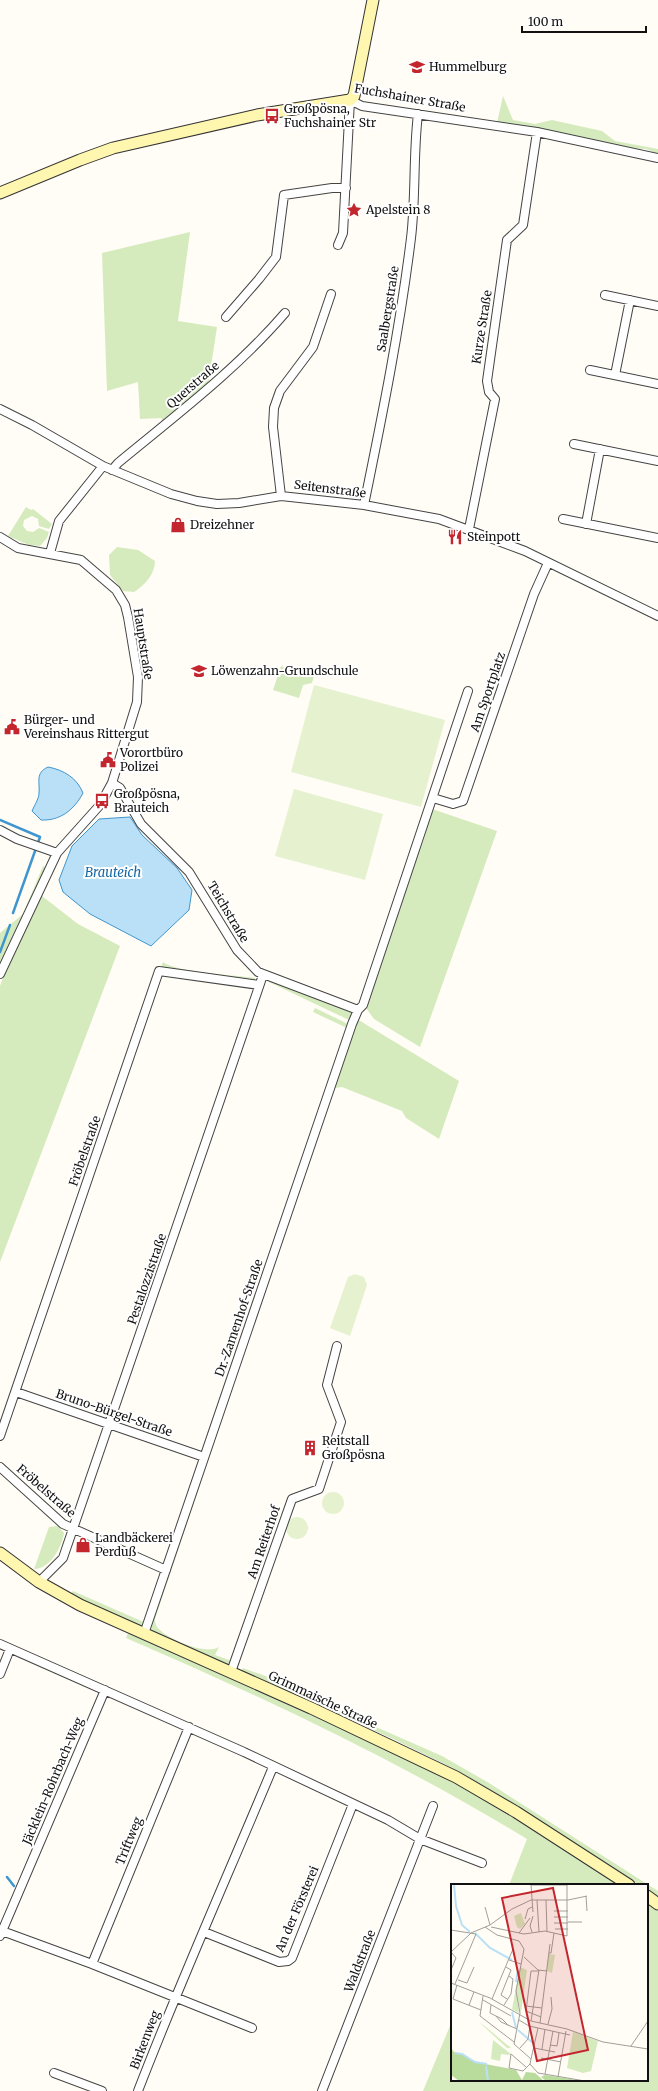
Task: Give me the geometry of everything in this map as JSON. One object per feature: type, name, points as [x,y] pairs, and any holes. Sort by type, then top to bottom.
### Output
[{"type":"main road","points":[[350,100],[354,96],[373,0]]},
{"type":"main road","name":"Fuchshainer Straße","points":[[0,193],[113,148],[257,115],[350,100]]},
{"type":"main road","name":"Grimmaische Straße","points":[[0,1553],[39,1582],[80,1605],[231,1672],[456,1777],[516,1812],[627,1884]]},
{"type":"main road","points":[[648,1897],[658,1904]]},
{"type":"street","name":"Fuchshainer Straße","points":[[350,100],[362,106],[537,132],[658,158]]},
{"type":"street","points":[[338,245],[343,233],[350,100]]},
{"type":"street","name":"Saalbergstraße","points":[[364,505],[392,364],[406,280],[411,236],[418,114]]},
{"type":"street","name":"Kurze Straße","points":[[469,529],[495,399],[489,392],[486,381],[507,240],[523,225],[537,132]]},
{"type":"street","points":[[226,318],[259,279],[276,256],[284,195],[346,188]]},
{"type":"street","points":[[281,496],[273,427],[276,403],[280,391],[313,347],[331,294]]},
{"type":"street","points":[[605,295],[658,306]]},
{"type":"street","points":[[615,375],[630,300]]},
{"type":"street","name":"Querstraße","points":[[112,470],[118,463],[213,385],[254,346],[285,313]]},
{"type":"street","points":[[590,370],[658,384]]},
{"type":"street","name":"Seitenstraße","points":[[0,409],[32,425],[103,466],[171,494],[207,503],[230,504],[281,496],[364,505],[439,519],[525,551],[658,616]]},
{"type":"street","points":[[574,444],[658,461]]},
{"type":"street","points":[[586,524],[600,450]]},
{"type":"street","points":[[50,554],[59,521],[103,466]]},
{"type":"street","points":[[563,519],[658,538]]},
{"type":"street","name":"Hauptstraße","points":[[0,537],[18,548],[81,560],[116,590],[125,605],[138,677],[137,702],[112,783],[100,805],[58,852],[0,974]]},
{"type":"street","name":"Am Sportplatz","points":[[433,798],[453,804],[463,801],[534,594],[548,563]]},
{"type":"street","name":"Am Sportplatz","points":[[358,1010],[363,1005],[468,691]]},
{"type":"street","name":"Teichstraße","points":[[112,783],[120,788],[141,824],[189,872],[239,954],[263,975],[358,1010]]},
{"type":"street","points":[[0,830],[43,848],[58,852]]},
{"type":"street","name":"Fröbelstraße","points":[[0,1436],[159,971],[259,985]]},
{"type":"street","name":"Pestalozzistraße","points":[[39,1582],[63,1558],[110,1425],[263,975]]},
{"type":"street","name":"Dr.-Zamenhof-Straße","points":[[144,1634],[358,1010]]},
{"type":"street","name":"Am Reiterhof","points":[[231,1672],[292,1499],[320,1490],[341,1422],[327,1385],[337,1346]]},
{"type":"street","name":"Bruno-Bürgel-Straße","points":[[16,1392],[204,1457]]},
{"type":"street","name":"Fröbelstraße","points":[[0,1467],[63,1524],[166,1570]]},
{"type":"street","points":[[0,1644],[244,1752],[413,1833],[420,1839],[482,1863]]},
{"type":"street","points":[[0,1674],[10,1649]]},
{"type":"street","name":"Jäcklein-Rohrbach-Weg","points":[[1,1934],[105,1690]]},
{"type":"street","name":"Triftweg","points":[[92,1964],[189,1727]]},
{"type":"street","points":[[174,1997],[204,1932],[273,1767]]},
{"type":"street","name":"An der Försterei","points":[[204,1932],[279,1962],[288,1961],[292,1958],[353,1804]]},
{"type":"street","name":"Waldstraße","points":[[322,2091],[433,1806]]},
{"type":"street","points":[[1,1934],[92,1964],[252,2028]]},
{"type":"street","name":"Birkenweg","points":[[138,2091],[174,1997]]},
{"type":"street","points":[[54,2073],[102,2091]]},
{"type":"green space","points":[[503,96],[513,120],[535,124],[552,120],[602,131],[615,141],[658,149],[658,154],[646,149],[625,148],[497,123]]},
{"type":"green space","points":[[190,232],[178,321],[217,327],[208,386],[161,424],[162,418],[140,419],[138,382],[107,391],[102,253]]},
{"type":"green space","points":[[26,507],[31,510],[33,509],[52,524],[49,529],[39,526],[38,519],[32,516],[24,520],[23,526],[27,531],[33,532],[39,528],[49,532],[47,538],[40,546],[29,545],[8,536]]},
{"type":"green space","points":[[117,547],[138,550],[155,561],[155,566],[149,579],[134,592],[123,591],[110,575],[109,555]]},
{"type":"green space","points":[[281,666],[314,676],[312,683],[303,685],[299,698],[273,690]]},
{"type":"green space","points":[[314,685],[445,720],[421,807],[291,772]]},
{"type":"green space","points":[[294,789],[383,814],[365,880],[275,856]]},
{"type":"green space","points":[[432,809],[497,831],[420,1047],[374,1019],[366,1008],[424,838]]},
{"type":"green space","points":[[43,866],[47,868],[0,964],[0,933],[23,914]]},
{"type":"green space","points":[[42,896],[78,924],[120,946],[0,1262],[0,986],[9,962]]},
{"type":"green space","points":[[163,962],[181,969],[255,978],[255,982],[171,970],[161,967]]},
{"type":"green space","points":[[269,981],[351,1010],[352,1015],[349,1020]]},
{"type":"green space","points":[[315,1008],[348,1024],[347,1028],[313,1012]]},
{"type":"green space","points":[[357,1019],[459,1081],[439,1139],[406,1118],[402,1111],[342,1087],[335,1088],[332,1092]]},
{"type":"green space","points":[[322,1123],[155,1619],[156,1625],[159,1629],[180,1642],[197,1648],[213,1649],[219,1647],[215,1655],[232,1661],[229,1666],[152,1632],[151,1624]]},
{"type":"green space","points":[[355,1274],[364,1277],[367,1285],[350,1336],[330,1328],[348,1277]]},
{"type":"green space","points":[[333,1492],[341,1495],[344,1503],[341,1511],[333,1514],[325,1511],[322,1503],[325,1495]]},
{"type":"green space","points":[[297,1517],[305,1520],[308,1528],[305,1536],[297,1539],[289,1536],[286,1528],[289,1520]]},
{"type":"green space","points":[[58,1526],[64,1533],[58,1551],[45,1565],[34,1569],[49,1527]]},
{"type":"green space","points":[[73,1591],[146,1623],[140,1627],[71,1594]]},
{"type":"green space","points":[[128,1633],[380,1745],[450,1780],[526,1825],[617,1884],[509,1884],[527,1839],[430,1783],[330,1731],[228,1683],[126,1638]]},
{"type":"green space","points":[[243,1668],[270,1678],[283,1686],[442,1756],[489,1783],[647,1884],[636,1884],[491,1790],[440,1762],[366,1726],[241,1671]]},
{"type":"green space","points":[[648,1885],[658,1891],[658,1898],[648,1892]]},
{"type":"green space","points":[[648,1904],[658,1911],[658,2091],[423,2091],[451,2023],[451,2081],[648,2081]]},
{"type":"water","points":[[48,767],[59,770],[74,779],[83,793],[75,805],[66,813],[54,819],[41,820],[32,811],[39,795],[39,778],[41,772]]},
{"type":"water","name":"Brauteich","points":[[130,817],[142,835],[177,868],[192,890],[189,910],[151,946],[90,914],[63,892],[59,880],[72,846],[99,819]]},
{"type":"waterway","points":[[0,820],[40,837],[13,913]]},
{"type":"waterway","points":[[0,952],[10,925]]},
{"type":"waterway","points":[[7,1877],[14,1886]]},
{"type":"place","name":"Hummelburg","points":[[417,67]]},
{"type":"place","name":"Großpösna, Fuchshainer Str","points":[[272,116]]},
{"type":"place","name":"Apelstein 8","points":[[354,210]]},
{"type":"place","name":"Dreizehner","points":[[178,525]]},
{"type":"place","name":"Steinpott","points":[[455,537]]},
{"type":"place","name":"Löwenzahn-Grundschule","points":[[199,671]]},
{"type":"place","name":"Bürger- und Vereinshaus Rittergut","points":[[12,727]]},
{"type":"place","name":"Vorortbüro Polizei","points":[[108,760]]},
{"type":"place","name":"Großpösna, Brauteich","points":[[102,801]]},
{"type":"place","name":"Reitstall Großpösna","points":[[310,1448]]},
{"type":"place","name":"Landbäckerei Perduß","points":[[83,1545]]}]
